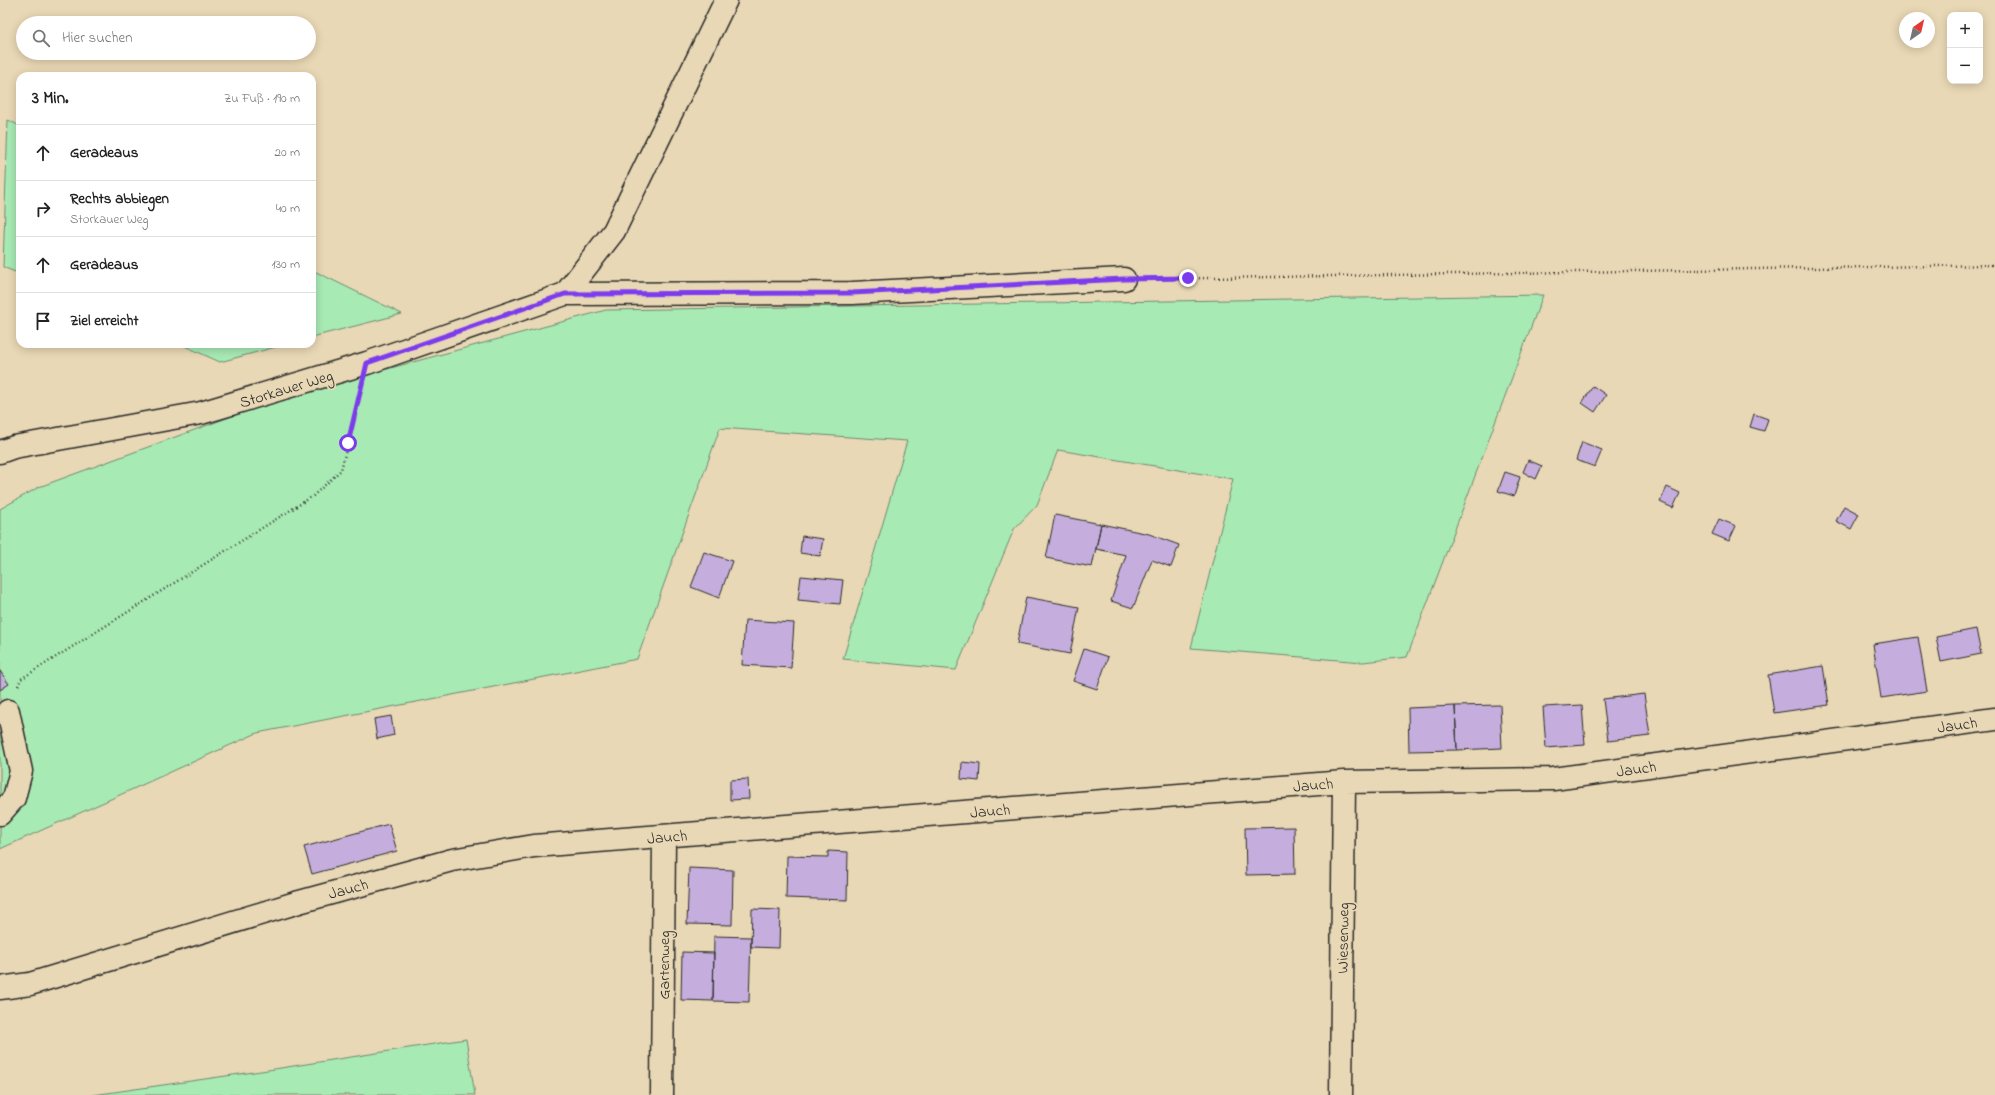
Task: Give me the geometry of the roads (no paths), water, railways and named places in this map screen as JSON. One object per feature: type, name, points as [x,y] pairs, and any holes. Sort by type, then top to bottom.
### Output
[{"type":"street","points":[[565,294],[614,232],[726,0]]},
{"type":"street","points":[[565,294],[852,293],[1124,279]]},
{"type":"street","name":"Storkauer Weg","points":[[0,452],[14,447],[201,413],[367,363],[565,294]]},
{"type":"street","points":[[0,814],[14,798],[21,771],[8,711]]},
{"type":"street","name":"Jauch","points":[[0,988],[30,984],[299,902],[452,860],[534,846],[1344,782],[1553,780],[1995,719]]},
{"type":"street","name":"Wiesenweg","points":[[1341,1095],[1344,782]]},
{"type":"street","name":"Gartenweg","points":[[662,1095],[664,836]]}]
